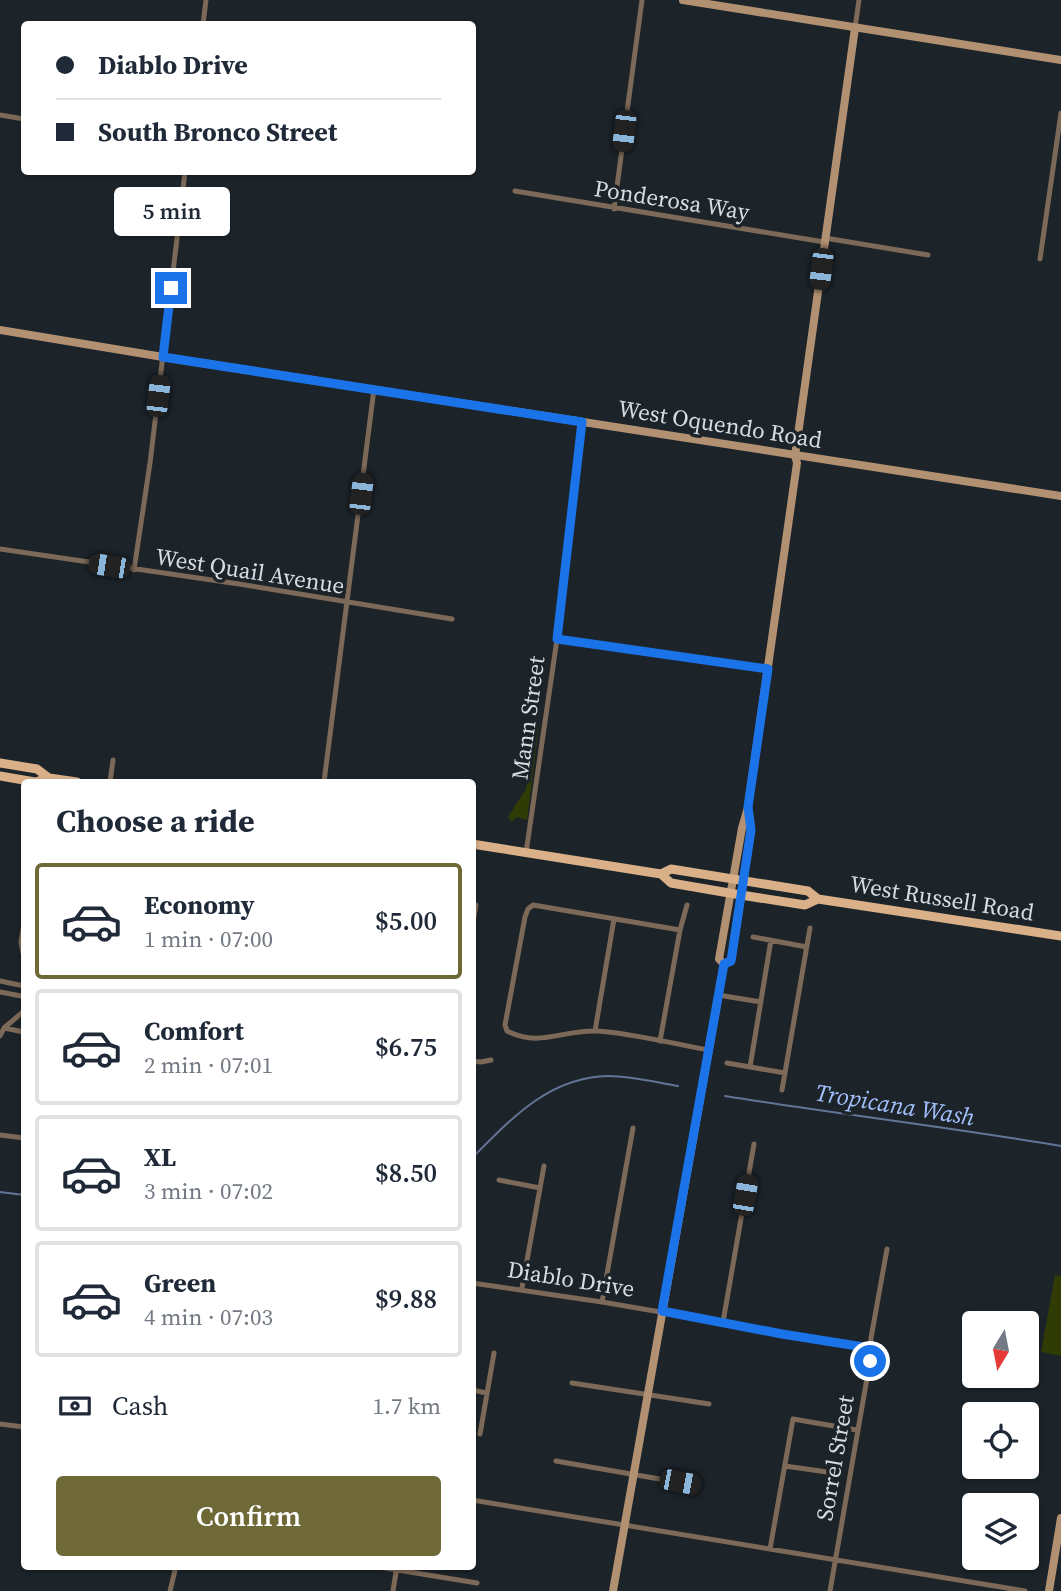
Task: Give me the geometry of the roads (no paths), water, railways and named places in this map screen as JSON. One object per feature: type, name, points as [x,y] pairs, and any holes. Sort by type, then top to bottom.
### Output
[{"type":"main road","points":[[0,763],[37,769],[49,778]]},
{"type":"main road","points":[[0,776],[21,780]]},
{"type":"main road","points":[[46,779],[56,779]]},
{"type":"main road","name":"West Russell Road","points":[[476,845],[661,874],[671,883],[805,905],[818,899]]},
{"type":"main road","name":"West Russell Road","points":[[661,874],[671,869],[738,879],[808,891],[818,899],[1061,936]]},
{"type":"street","points":[[203,21],[206,0]]},
{"type":"street","points":[[614,209],[642,0]]},
{"type":"street","points":[[683,0],[1061,60]]},
{"type":"street","points":[[613,1591],[724,964],[719,959],[751,830],[748,807],[859,0]]},
{"type":"street","points":[[1040,259],[1061,113]]},
{"type":"street","points":[[0,115],[21,118]]},
{"type":"street","points":[[134,570],[185,175]]},
{"type":"street","name":"Ponderosa Way","points":[[515,191],[614,209],[928,255]]},
{"type":"street","name":"West Oquendo Road","points":[[0,330],[1061,496]]},
{"type":"street","points":[[324,779],[374,389]]},
{"type":"street","name":"Mann Street","points":[[526,853],[557,639],[582,422]]},
{"type":"street","name":"West Quail Avenue","points":[[0,549],[452,619]]},
{"type":"street","points":[[557,639],[768,669]]},
{"type":"street","points":[[110,779],[113,760]]},
{"type":"street","points":[[680,930],[533,905],[528,909],[505,1025],[507,1031],[517,1036],[550,1039],[596,1031],[709,1050]]},
{"type":"street","points":[[660,1041],[687,905]]},
{"type":"street","points":[[596,1031],[614,919]]},
{"type":"street","points":[[782,1090],[810,928]]},
{"type":"street","points":[[753,937],[807,947]]},
{"type":"street","points":[[750,1067],[771,940]]},
{"type":"street","points":[[0,981],[21,985]]},
{"type":"street","points":[[0,992],[21,994]]},
{"type":"street","points":[[718,995],[761,1002]]},
{"type":"street","points":[[0,1036],[4,1028],[21,1014]]},
{"type":"street","points":[[4,1028],[21,1031]]},
{"type":"street","points":[[476,1061],[491,1059]]},
{"type":"street","points":[[727,1063],[785,1073]]},
{"type":"street","points":[[602,1302],[633,1128]]},
{"type":"street","points":[[0,1135],[21,1138]]},
{"type":"street","points":[[723,1322],[754,1144]]},
{"type":"street","points":[[522,1288],[544,1166]]},
{"type":"street","points":[[499,1180],[541,1188]]},
{"type":"street","name":"Sorrel Street","points":[[830,1591],[887,1249]]},
{"type":"street","name":"Diablo Drive","points":[[476,1283],[522,1288],[870,1348]]},
{"type":"street","points":[[480,1434],[494,1353]]},
{"type":"street","points":[[572,1383],[709,1404]]},
{"type":"street","points":[[476,1391],[487,1393]]},
{"type":"street","points":[[770,1549],[793,1419],[858,1430]]},
{"type":"street","points":[[0,1424],[21,1427]]},
{"type":"street","points":[[556,1461],[694,1485]]},
{"type":"street","points":[[785,1466],[827,1472]]},
{"type":"street","points":[[476,1501],[1025,1591]]},
{"type":"street","points":[[1049,1591],[1061,1518]]},
{"type":"street","points":[[170,1591],[175,1570]]},
{"type":"street","points":[[393,1591],[397,1570]]},
{"type":"street","points":[[408,1570],[477,1583]]},
{"type":"waterway","name":"Tropicana Wash","points":[[476,1154],[517,1115],[549,1092],[567,1084],[608,1076],[678,1086]]},
{"type":"waterway","name":"Tropicana Wash","points":[[725,1096],[1061,1146]]},
{"type":"waterway","name":"Tropicana Wash","points":[[0,1192],[21,1195]]}]
